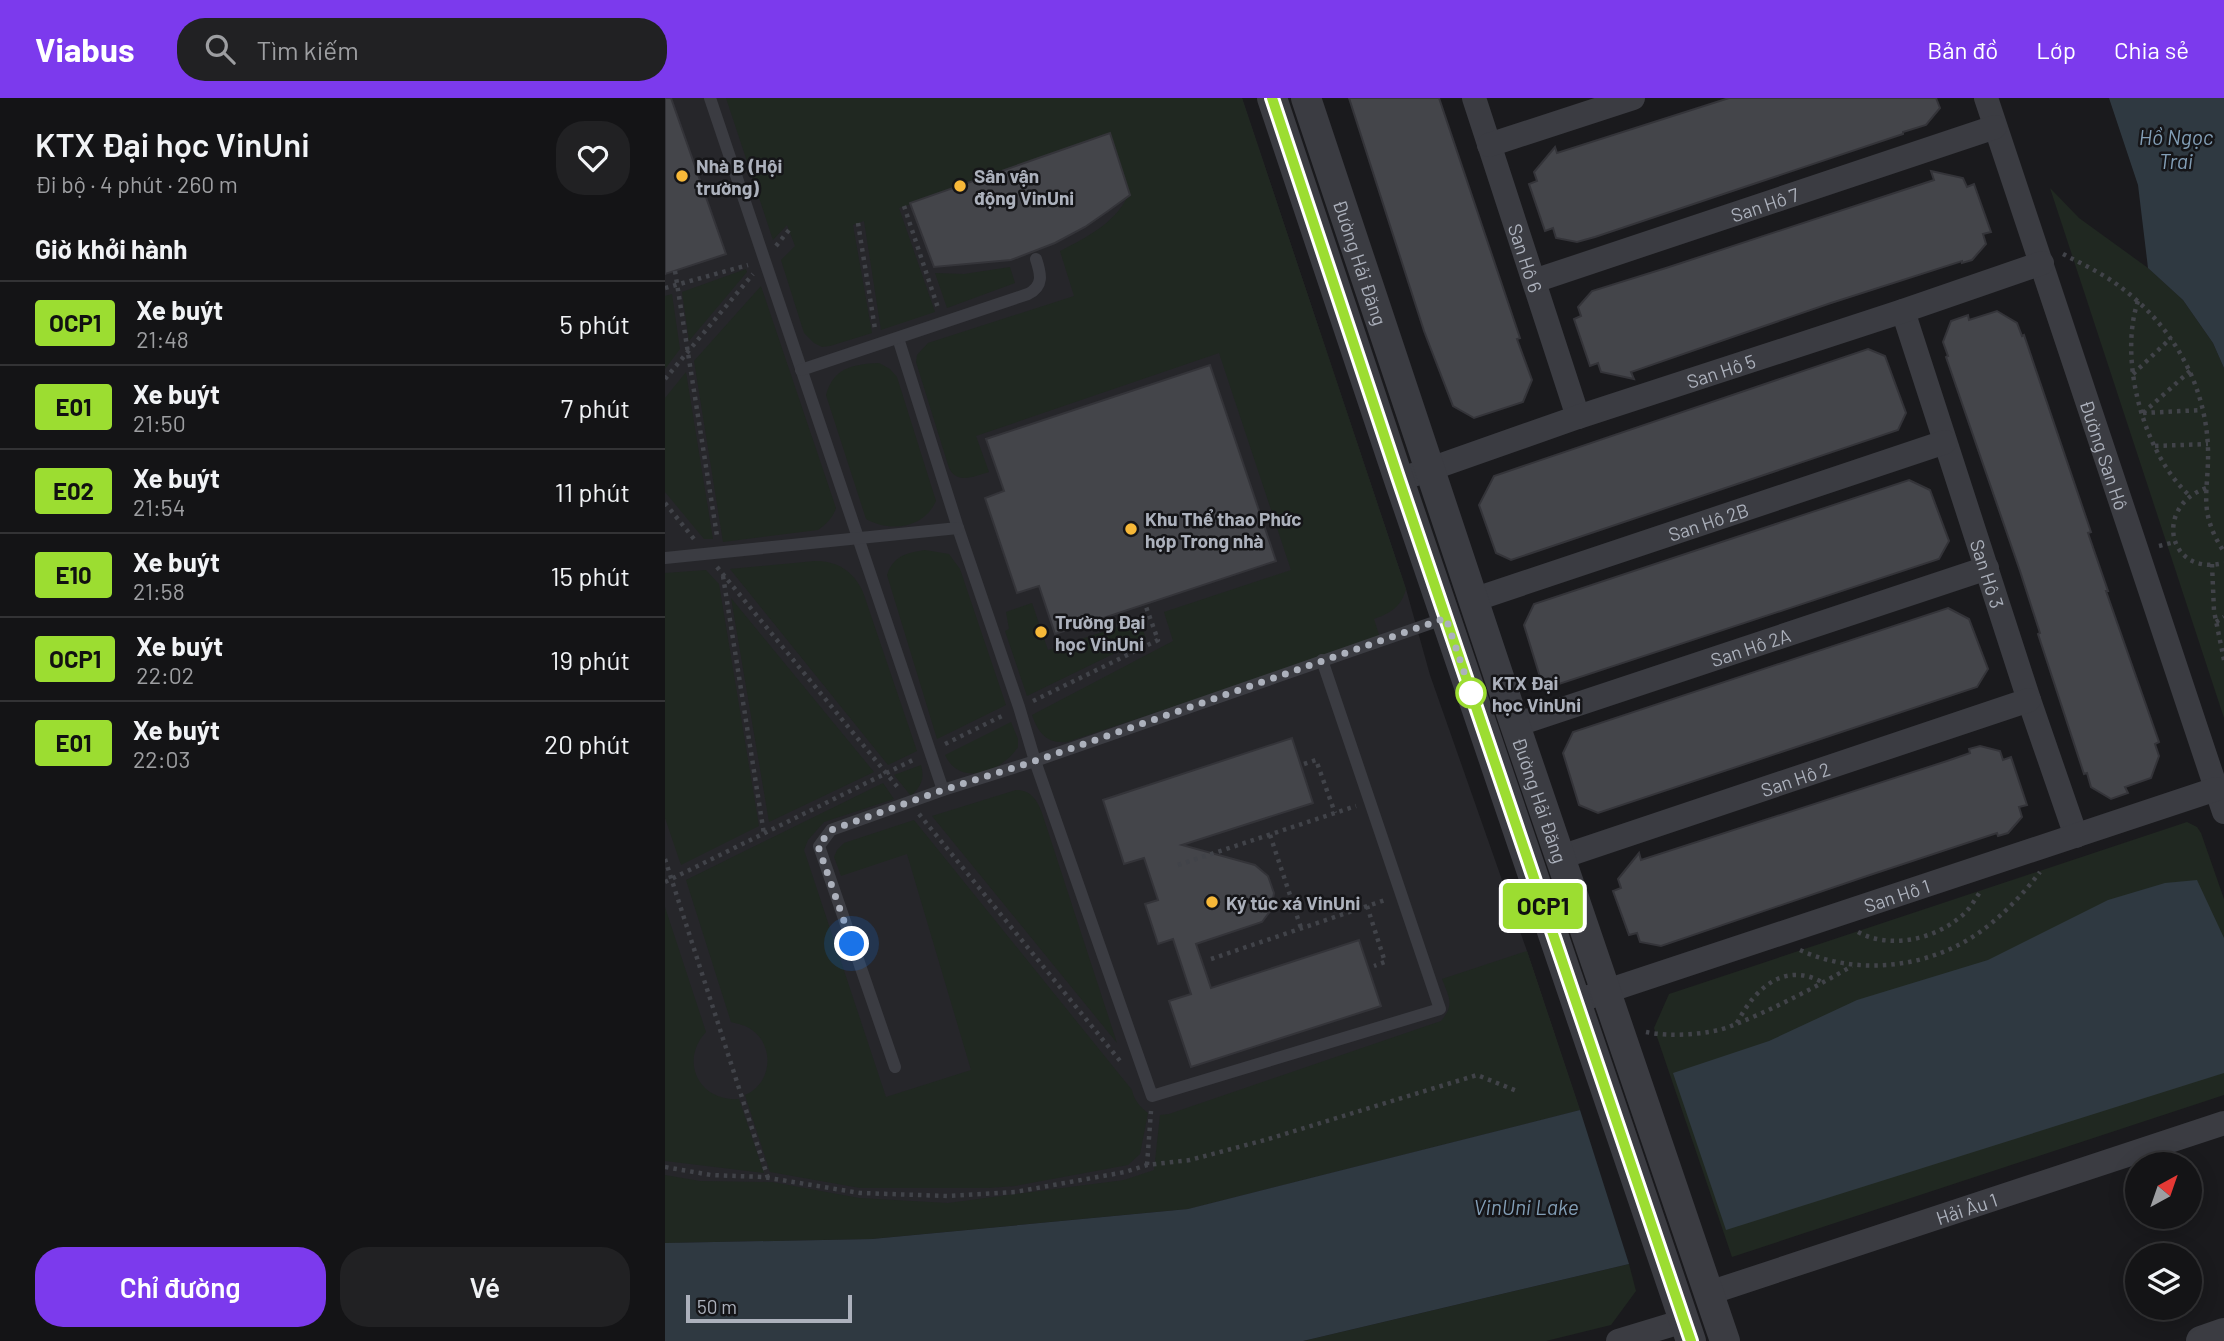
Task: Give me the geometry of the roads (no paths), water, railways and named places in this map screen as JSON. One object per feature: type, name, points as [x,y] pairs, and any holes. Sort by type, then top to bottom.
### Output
[{"type":"street","name":"Đường Hải Đăng","points":[[1272,98],[1688,1331]]},
{"type":"street","name":"Đường Hải Đăng","points":[[1306,98],[1515,725],[1725,1341]]},
{"type":"street","name":"San Hô 6","points":[[1474,98],[1578,417]]},
{"type":"street","points":[[1489,145],[1633,98]]},
{"type":"street","name":"Đường San Hô","points":[[1986,98],[2052,259],[2220,800]]},
{"type":"street","name":"San Hô 7","points":[[1534,281],[1996,127]]},
{"type":"street","name":"San Hô 5","points":[[1399,480],[1578,417],[1903,311],[2052,259]]},
{"type":"street","name":"San Hô 3","points":[[1903,311],[2076,836]]},
{"type":"street","name":"San Hô 2B","points":[[1473,600],[1945,442]]},
{"type":"street","name":"San Hô 2A","points":[[1515,725],[1987,568]]},
{"type":"street","name":"San Hô 2","points":[[1561,856],[2029,700]]},
{"type":"street","name":"San Hô 1","points":[[1575,1002],[2076,836],[2220,800]]},
{"type":"street","name":"Hải Âu 1","points":[[1709,1293],[2224,1123]]},
{"type":"street","points":[[1618,1341],[1688,1331]]},
{"type":"street","points":[[2201,1341],[2224,1333]]},
{"type":"lane","points":[[710,98],[943,790]]},
{"type":"lane","points":[[801,370],[1036,290],[1040,284],[1040,276],[1035,259]]},
{"type":"lane","points":[[898,338],[1035,761],[1152,1096],[1440,1009],[1322,660]]},
{"type":"lane","points":[[665,558],[958,528]]},
{"type":"lane","points":[[895,1067],[818,846],[831,830],[1446,618]]},
{"type":"water","name":"Hồ Ngọc Trai","points":[[2109,98],[2224,98],[2224,368],[2213,343],[2183,300],[2148,268],[2138,185]]},
{"type":"water","points":[[2197,880],[2224,938],[2224,1073],[1726,1230],[1673,1073],[1769,1041],[1857,1000],[1988,960],[2108,900],[2165,883]]},
{"type":"water","name":"VinUni Lake","points":[[1580,1110],[1629,1264],[1303,1341],[665,1341],[665,1243],[872,1239],[1188,1209]]},
{"type":"place","name":"Nhà B (Hội trường)","points":[[682,176]]},
{"type":"place","name":"Sân vận động VinUni","points":[[960,186]]},
{"type":"place","name":"Khu Thể thao Phức hợp Trong nhà","points":[[1131,529]]},
{"type":"place","name":"Trường Đại học VinUni","points":[[1041,632]]},
{"type":"place","name":"KTX Đại học VinUni","points":[[1471,693]]},
{"type":"place","name":"Ký túc xá VinUni","points":[[1212,902]]}]
